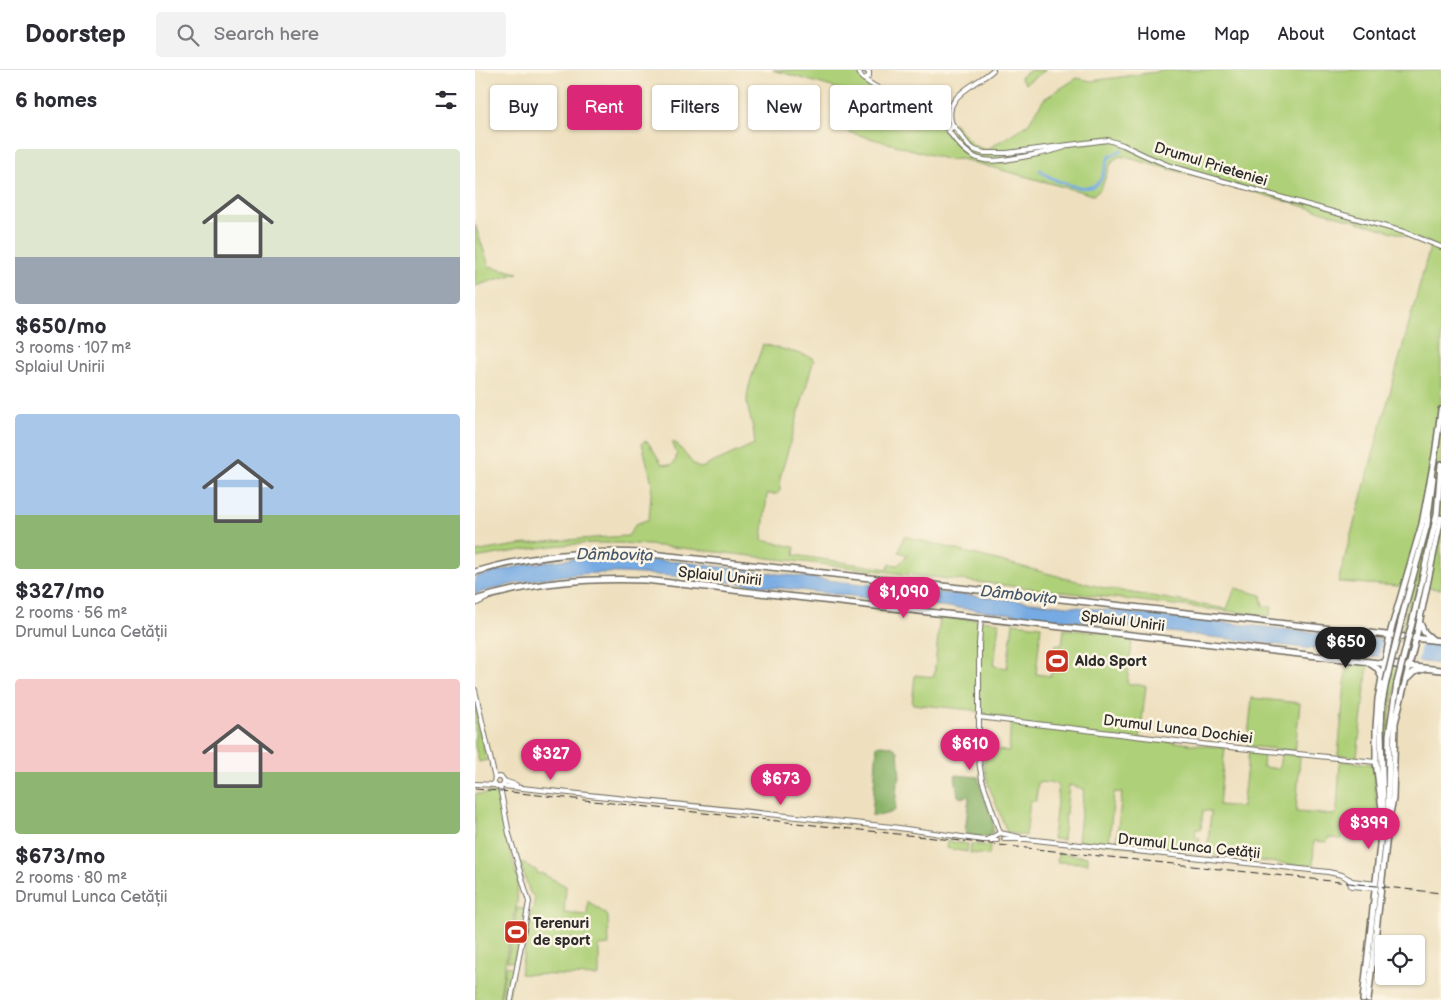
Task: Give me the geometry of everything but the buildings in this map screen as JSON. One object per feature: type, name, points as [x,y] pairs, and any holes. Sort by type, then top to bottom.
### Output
[{"type":"main road","points":[[1386,818],[1376,762],[1376,717],[1384,680],[1427,525],[1441,410]]},
{"type":"main road","points":[[1386,818],[1381,728],[1384,663],[1390,634],[1421,531],[1435,455]]},
{"type":"main road","points":[[1369,1000],[1386,818],[1389,735],[1397,683],[1437,514],[1441,464]]},
{"type":"main road","points":[[1363,1000],[1386,818],[1393,799],[1395,729],[1441,518]]},
{"type":"main road","name":"Splaiul Unirii","points":[[475,572],[515,562],[553,556],[603,552],[642,553],[1441,641]]},
{"type":"main road","name":"Splaiul Unirii","points":[[475,602],[493,595],[560,582],[595,578],[621,579],[981,617],[1441,670]]},
{"type":"main road","points":[[1365,632],[1386,629],[1395,618]]},
{"type":"main road","points":[[1420,620],[1424,632],[1434,640]]},
{"type":"main road","points":[[1366,661],[1378,669],[1384,680]]},
{"type":"main road","points":[[1404,685],[1412,674],[1427,668]]},
{"type":"street","points":[[874,85],[864,79],[859,72],[866,70],[871,83],[874,85]]},
{"type":"street","points":[[951,114],[952,105],[958,96],[993,70]]},
{"type":"street","points":[[864,79],[869,76]]},
{"type":"street","name":"Drumul Prieteniei","points":[[951,124],[971,148],[984,153],[1007,152],[1100,140],[1116,142],[1149,158],[1179,169],[1404,232],[1441,247]]},
{"type":"street","points":[[947,130],[968,153],[991,162],[1054,150],[1077,143]]},
{"type":"street","points":[[981,617],[977,747],[980,773],[998,826],[999,835]]},
{"type":"street","points":[[475,690],[492,766],[496,780],[502,785],[507,825],[529,904],[511,1000]]},
{"type":"street","name":"Drumul Lunca Dochiei","points":[[978,717],[1376,762]]},
{"type":"street","points":[[477,784],[496,780]]},
{"type":"street","points":[[496,780],[502,785]]},
{"type":"street","name":"Drumul Lunca Cetății","points":[[502,785],[892,827],[983,840],[999,835],[1328,872],[1342,875],[1355,882],[1376,886]]},
{"type":"street","name":"Drumul Lunca Cetății","points":[[999,835],[1000,841],[1003,839],[1026,839]]},
{"type":"street","points":[[1349,879],[1351,886],[1376,886]]},
{"type":"green space","points":[[773,70],[856,70],[865,82],[870,85],[830,86]]},
{"type":"green space","points":[[1031,70],[1046,70],[1025,84],[1020,77]]},
{"type":"green space","points":[[1160,70],[1441,70],[1441,589],[1418,587],[1390,713],[1386,809],[1382,746],[1384,712],[1412,587],[1338,582],[1431,243],[1237,187],[1120,156],[1108,170],[1101,188],[1093,195],[961,159],[949,160],[848,132],[849,130],[943,130],[947,132],[948,136],[953,135],[953,122],[973,145],[986,150],[1028,124],[1044,99],[1077,78],[1091,81]]},
{"type":"green space","points":[[475,224],[489,266],[518,273],[475,286]]},
{"type":"green space","points":[[763,344],[814,359],[780,478],[780,491],[777,494],[767,494],[762,540],[795,547],[794,555],[888,569],[890,564],[898,565],[908,555],[899,552],[904,536],[1104,588],[1227,609],[1235,588],[1261,595],[1263,606],[1272,606],[1270,616],[640,544],[566,545],[475,558],[475,552],[532,543],[628,536],[636,524],[649,519],[652,483],[642,443],[644,441],[648,442],[662,464],[671,465],[675,462],[677,454],[672,443],[676,443],[695,466],[701,468],[754,444],[754,433],[747,394]]},
{"type":"green space","points":[[940,616],[999,622],[994,666],[1007,668],[1013,623],[1041,626],[1036,674],[1051,676],[1055,645],[1062,645],[1064,629],[1133,636],[1127,683],[1146,686],[1140,738],[1225,748],[1219,805],[1242,807],[1249,750],[1264,752],[1263,767],[1279,769],[1281,754],[1300,756],[1296,812],[1334,815],[1337,811],[1340,761],[1373,764],[1378,819],[1343,821],[1342,839],[1328,838],[1327,842],[1314,841],[1313,867],[1207,855],[1211,811],[1203,811],[1201,829],[1196,829],[1195,837],[1200,838],[1198,854],[1116,845],[1122,793],[1114,792],[1109,844],[1078,841],[1084,789],[1069,785],[1063,840],[1053,839],[1059,784],[1038,782],[1036,801],[1030,801],[1026,836],[1007,832],[989,786],[984,766],[983,749],[1009,751],[1011,718],[984,715],[973,710],[912,704],[915,675],[934,677]]},
{"type":"green space","points":[[1347,662],[1368,664],[1357,757],[1338,755]]},
{"type":"green space","points":[[475,698],[482,745],[487,760],[479,762],[475,747]]},
{"type":"green space","points":[[1252,698],[1300,703],[1295,751],[1247,746]]},
{"type":"green space","points":[[877,746],[891,746],[898,751],[900,778],[897,783],[895,810],[890,813],[872,816]]},
{"type":"green space","points":[[955,775],[978,777],[993,820],[993,831],[989,836],[976,837],[965,833],[969,797],[961,798],[958,796]]},
{"type":"green space","points":[[475,794],[497,794],[502,823],[518,880],[517,903],[513,923],[515,923],[517,908],[525,909],[514,962],[507,961],[511,942],[509,941],[499,1000],[475,1000]]},
{"type":"green space","points":[[947,841],[968,844],[967,852],[946,848]]},
{"type":"green space","points":[[971,844],[990,846],[989,855],[970,853]]},
{"type":"green space","points":[[1058,853],[1088,857],[1088,863],[1057,862]]},
{"type":"green space","points":[[522,863],[536,870],[538,874],[541,873],[566,886],[564,913],[587,915],[588,901],[608,916],[609,945],[599,946],[599,976],[520,974],[535,897],[530,893]]},
{"type":"green space","name":"Terenuri de sport","points":[[506,966],[514,968],[508,1000],[500,1000]]},
{"type":"water","points":[[578,558],[681,562],[844,582],[1441,646],[1441,664],[674,576],[628,573],[569,575],[521,582],[475,594],[475,577],[528,564]]},
{"type":"pier","points":[[1382,640],[1421,644],[1418,661],[1379,657]]},
{"type":"waterway","points":[[1040,170],[1051,178],[1069,185],[1078,187],[1093,186],[1102,178],[1109,157],[1122,150]]},
{"type":"railway","points":[[475,789],[1441,893]]},
{"type":"place","name":"Aldo Sport","points":[[1057,661]]},
{"type":"place","name":"Terenuri de sport","points":[[516,932]]},
{"type":"water label","name":"Dâmbovița","points":[[615,554]]},
{"type":"water label","name":"Dâmbovița","points":[[1019,594]]}]
